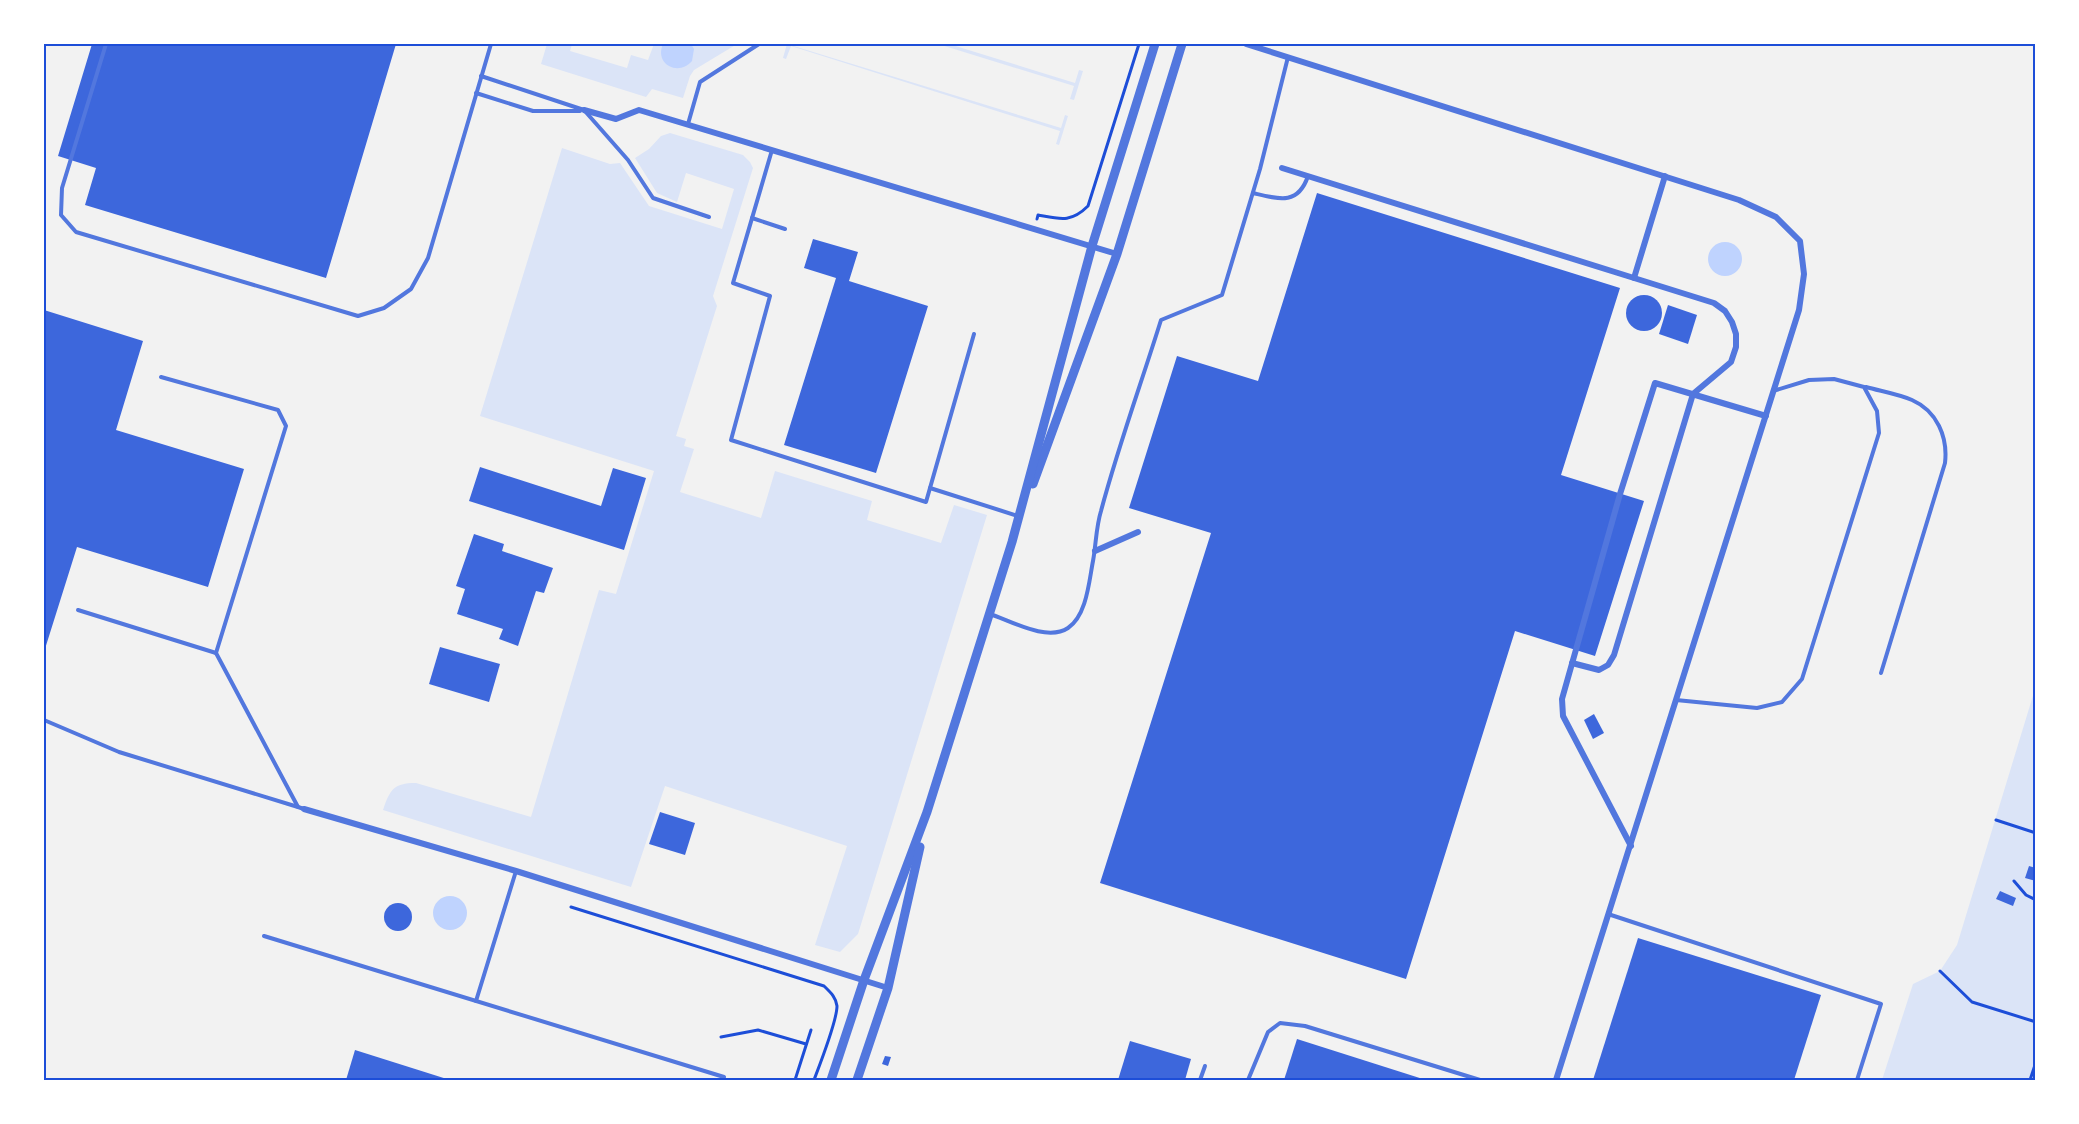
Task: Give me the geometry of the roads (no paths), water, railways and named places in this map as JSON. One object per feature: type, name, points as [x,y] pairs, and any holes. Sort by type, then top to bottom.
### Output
[{"type":"street","points":[[831,1080],[864,980],[927,812],[990,614],[1012,542],[1092,246],[1155,44]]},
{"type":"street","points":[[1012,542],[1117,254],[1182,44]]},
{"type":"street","points":[[1246,44],[1739,200],[1776,217],[1800,241],[1804,274],[1799,310],[1556,1080]]},
{"type":"street","points":[[584,111],[616,119],[639,111],[1117,254]]},
{"type":"street","points":[[1282,168],[1714,303],[1725,311],[1732,322],[1736,334],[1736,347],[1731,362],[1692,394],[1614,655],[1608,665],[1599,670],[1572,663]]},
{"type":"street","points":[[1634,278],[1665,176]]},
{"type":"street","points":[[1631,846],[1563,716],[1562,699],[1655,383],[1766,416]]},
{"type":"street","points":[[1095,551],[1138,532]]},
{"type":"street","points":[[301,808],[516,871],[888,988]]},
{"type":"street","points":[[857,1080],[888,988],[927,812]]},
{"type":"lane","points":[[106,44],[62,188],[62,215],[76,232],[358,316],[384,308],[411,289],[428,258],[491,44]]},
{"type":"lane","points":[[687,125],[700,82],[759,44]]},
{"type":"lane","points":[[990,614],[1035,631],[1052,633],[1068,628],[1079,614],[1095,551],[1100,513],[1161,320],[1222,295],[1253,193],[1288,57]]},
{"type":"lane","points":[[481,76],[584,111],[627,160],[653,198],[709,217]]},
{"type":"lane","points":[[476,93],[533,111],[584,111]]},
{"type":"lane","points":[[772,150],[733,283],[770,296],[731,440],[926,502],[974,334]]},
{"type":"lane","points":[[1253,193],[1278,199],[1292,198],[1304,189],[1308,176]]},
{"type":"lane","points":[[752,218],[785,229]]},
{"type":"lane","points":[[161,377],[278,410],[286,426],[216,653]]},
{"type":"lane","points":[[1773,391],[1809,380],[1834,379],[1913,400],[1936,418],[1947,450],[1945,463],[1881,673]]},
{"type":"lane","points":[[1677,700],[1757,708],[1782,702],[1802,679],[1879,433],[1877,411],[1864,387]]},
{"type":"lane","points":[[930,488],[1019,516]]},
{"type":"lane","points":[[78,610],[216,653],[301,808]]},
{"type":"lane","points":[[44,720],[119,752],[301,808]]},
{"type":"lane","points":[[476,1001],[516,871]]},
{"type":"lane","points":[[1608,914],[1881,1004],[1857,1080]]},
{"type":"lane","points":[[264,936],[724,1077],[723,1080]]},
{"type":"lane","points":[[1248,1080],[1268,1032],[1280,1023],[1305,1026],[1480,1080]]},
{"type":"lane","points":[[1200,1080],[1205,1066]]},
{"type":"water","points":[[663,44],[691,44],[694,49],[692,61],[680,68],[669,66],[662,57]]},
{"type":"water","points":[[1725,242],[1737,247],[1742,259],[1737,271],[1725,276],[1713,271],[1708,259],[1713,247]]},
{"type":"water","points":[[450,896],[462,901],[467,913],[462,925],[450,930],[438,925],[433,913],[438,901]]}]
